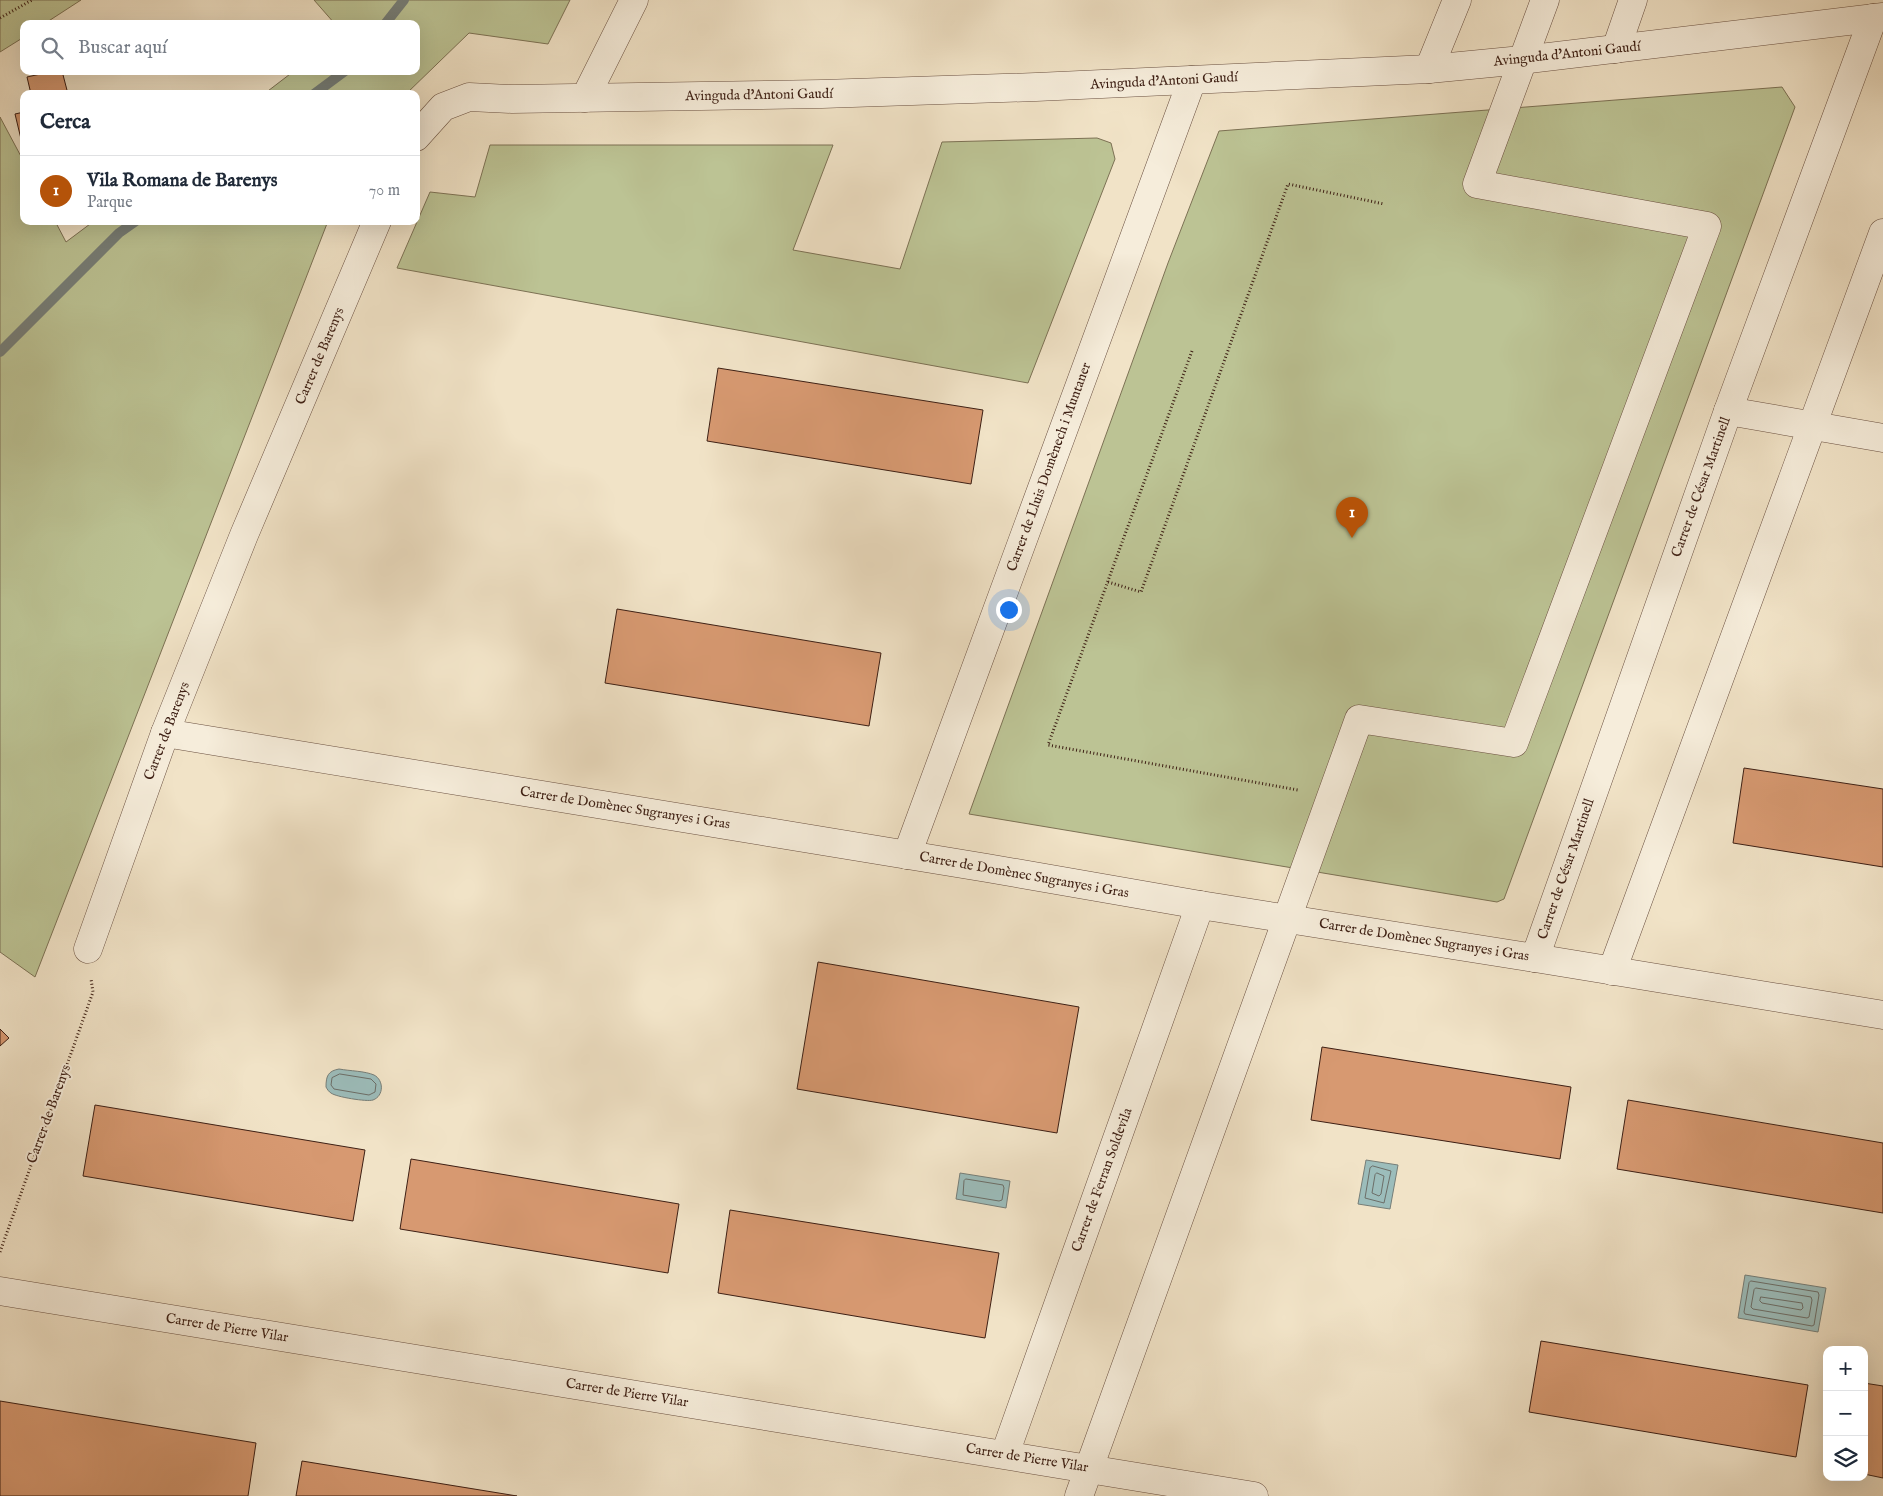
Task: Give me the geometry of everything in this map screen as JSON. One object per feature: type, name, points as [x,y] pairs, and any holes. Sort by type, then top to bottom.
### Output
[{"type":"street","points":[[585,98],[634,0]]},
{"type":"street","points":[[1429,69],[1457,0]]},
{"type":"street","points":[[1079,1496],[1286,919],[1360,719],[1514,743],[1707,226],[1477,184],[1545,0]]},
{"type":"street","points":[[1616,49],[1633,0]]},
{"type":"street","name":"Avinguda d'Antoni Gaudí","points":[[420,133],[443,107],[469,97],[512,99],[822,94],[1036,87],[1429,69],[1522,60],[1878,18]]},
{"type":"street","name":"Carrer de César Martinell","points":[[1534,958],[1728,411],[1878,18]]},
{"type":"street","name":"Carrer de Lluis Domènech i Muntaner","points":[[907,855],[1192,80]]},
{"type":"street","name":"Carrer de Barenys","points":[[88,949],[166,733],[244,535],[375,225]]},
{"type":"street","points":[[1612,971],[1883,232]]},
{"type":"street","points":[[1728,411],[1883,438]]},
{"type":"street","name":"Carrer de Domènec Sugranyes i Gras","points":[[166,733],[1200,905],[1883,1015]]},
{"type":"street","name":"Carrer de Ferran Soldevila","points":[[1004,1454],[1200,905]]},
{"type":"street","name":"Carrer de Pierre Vilar","points":[[0,1291],[1254,1496]]},
{"type":"path","points":[[0,18],[32,0]]},
{"type":"path","points":[[1108,582],[1141,592],[1288,184],[1384,204]]},
{"type":"path","points":[[1192,351],[1048,745],[1332,796]]},
{"type":"path","name":"Carrer de Barenys","points":[[0,1252],[93,992],[88,949]]},
{"type":"green space","points":[[0,0],[81,0],[50,20],[20,20],[20,40],[0,52]]},
{"type":"green space","points":[[314,0],[570,0],[548,44],[469,33],[410,90],[269,90],[289,75],[420,75],[420,20],[332,20]]},
{"type":"green space","points":[[1782,87],[1795,107],[1504,899],[1497,902],[969,814],[1168,263],[1219,131]]},
{"type":"green space","points":[[0,117],[20,154],[20,225],[57,225],[66,242],[89,225],[326,225],[35,977],[0,952]]},
{"type":"green space","points":[[1097,138],[1111,143],[1115,159],[1028,383],[397,268],[416,225],[420,225],[420,215],[430,192],[475,197],[490,145],[833,145],[793,250],[900,269],[942,142]]},
{"type":"water","points":[[339,1069],[374,1075],[380,1080],[381,1092],[373,1100],[345,1098],[330,1093],[326,1087],[327,1077],[332,1071]]},
{"type":"water","points":[[1366,1160],[1398,1165],[1390,1209],[1358,1204]]},
{"type":"water","points":[[960,1173],[1010,1181],[1006,1208],[956,1199]]},
{"type":"water","points":[[1745,1275],[1826,1288],[1818,1332],[1738,1318]]},
{"type":"building","points":[[63,75],[67,90],[30,90],[27,77]]},
{"type":"building","points":[[20,113],[20,135],[15,114]]},
{"type":"building","points":[[718,368],[983,410],[971,484],[707,441]]},
{"type":"building","points":[[617,609],[881,653],[869,726],[605,683]]},
{"type":"building","points":[[1744,768],[1883,789],[1883,867],[1733,843]]},
{"type":"building","points":[[818,962],[1079,1007],[1057,1133],[797,1089]]},
{"type":"building","points":[[0,1029],[9,1038],[0,1046]]},
{"type":"building","points":[[1322,1047],[1571,1087],[1560,1159],[1311,1120]]},
{"type":"building","points":[[1628,1100],[1883,1143],[1883,1213],[1617,1169]]},
{"type":"building","points":[[95,1105],[365,1150],[353,1221],[83,1176]]},
{"type":"building","points":[[411,1159],[679,1204],[668,1273],[400,1229]]},
{"type":"building","points":[[730,1210],[999,1253],[985,1338],[718,1293]]},
{"type":"building","points":[[1541,1341],[1808,1385],[1796,1457],[1529,1412]]},
{"type":"building","points":[[1868,1384],[1883,1386],[1883,1478],[1868,1475]]},
{"type":"building","points":[[0,1401],[256,1443],[248,1496],[0,1496]]},
{"type":"building","points":[[302,1461],[517,1496],[296,1496]]},
{"type":"waterway","points":[[388,20],[404,0]]},
{"type":"waterway","points":[[319,90],[340,75]]},
{"type":"waterway","points":[[0,352],[119,233],[130,225]]},
{"type":"place","name":"Vila Romana de Barenys","points":[[1352,538]]}]
